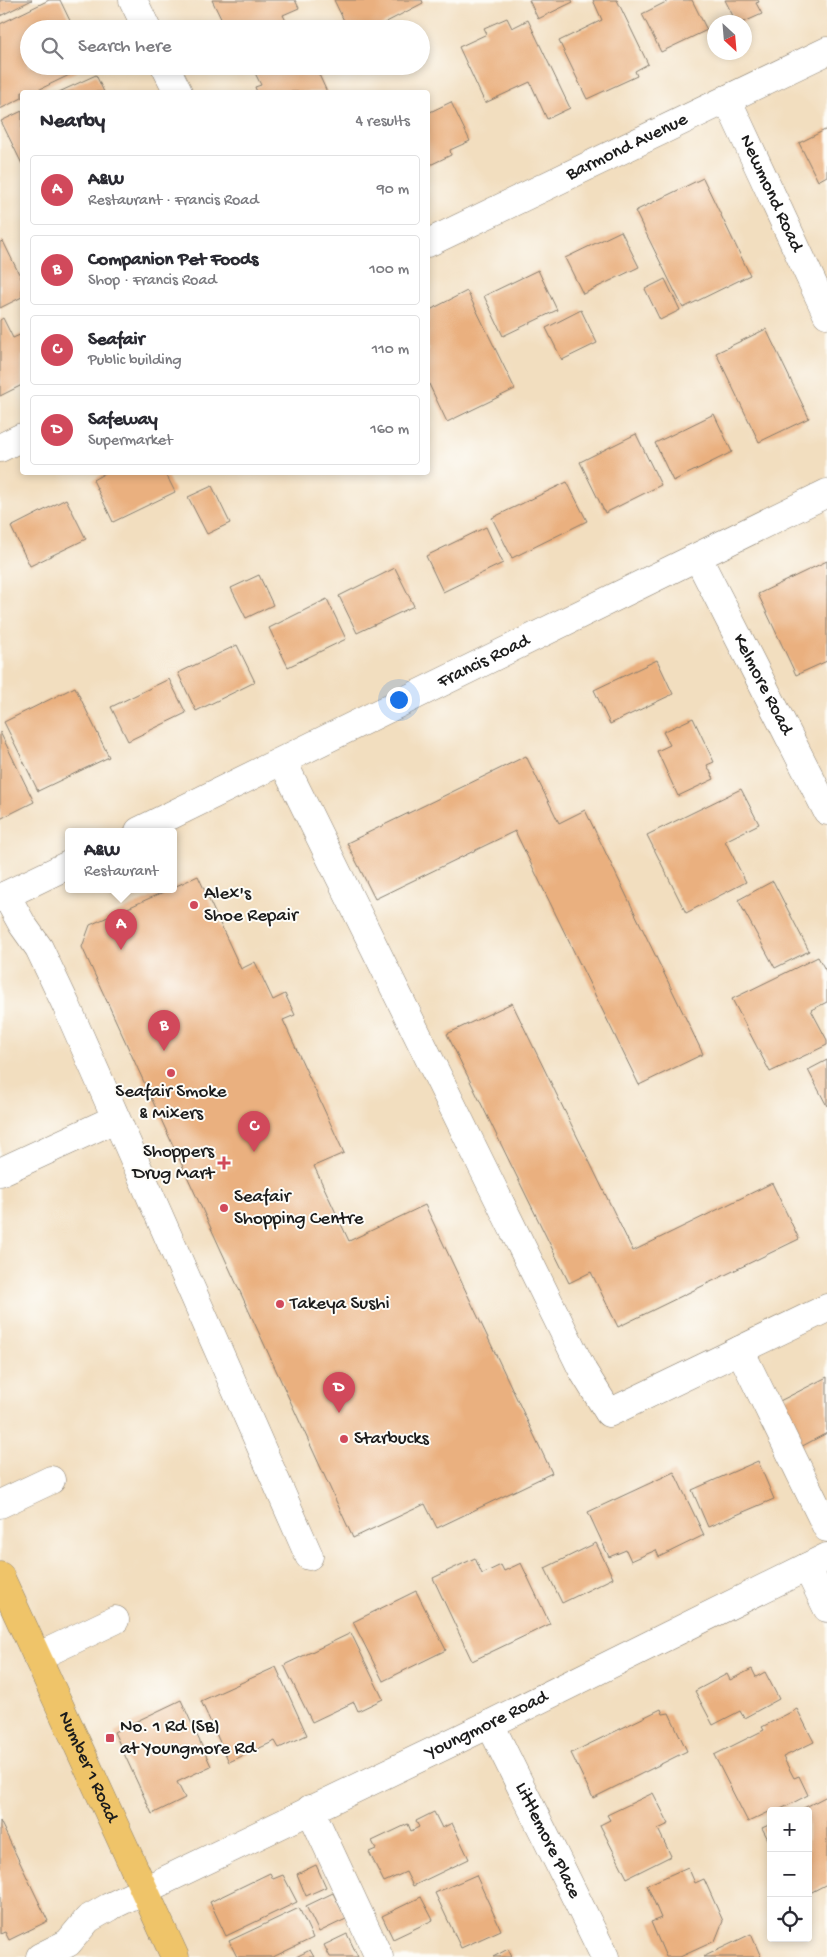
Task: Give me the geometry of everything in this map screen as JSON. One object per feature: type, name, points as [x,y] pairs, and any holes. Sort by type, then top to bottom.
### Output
[{"type":"main road","name":"Number 1 Road","points":[[0,1576],[175,1957]]},
{"type":"street","points":[[133,0],[143,20]]},
{"type":"street","name":"Barmond Avenue","points":[[430,242],[827,51]]},
{"type":"street","points":[[170,75],[177,90]]},
{"type":"street","name":"Newmond Road","points":[[727,99],[827,314]]},
{"type":"street","points":[[0,448],[20,438]]},
{"type":"street","name":"Francis Road","points":[[145,828],[283,762],[827,493]]},
{"type":"street","name":"Kelmore Road","points":[[698,558],[827,811]]},
{"type":"street","points":[[283,762],[583,1371],[609,1413],[827,1308]]},
{"type":"street","points":[[65,866],[3,897],[39,948],[309,1556]]},
{"type":"street","points":[[0,1172],[115,1119]]},
{"type":"street","points":[[740,1350],[827,1528]]},
{"type":"street","points":[[0,1504],[51,1480]]},
{"type":"street","points":[[817,1562],[827,1608]]},
{"type":"street","name":"Youngmore Road","points":[[40,1957],[68,1944],[88,1919],[144,1890],[490,1724],[817,1562]]},
{"type":"street","points":[[37,1657],[115,1620]]},
{"type":"street","name":"Littlemore Place","points":[[490,1724],[604,1957]]},
{"type":"street","points":[[310,1809],[379,1957]]},
{"type":"building","points":[[0,0],[32,0],[0,16]]},
{"type":"building","points":[[49,0],[60,0],[70,20],[20,20],[20,75],[69,75],[38,90],[20,90],[20,99],[0,109],[0,24]]},
{"type":"building","points":[[212,0],[295,0],[299,8],[283,15],[286,20],[222,20]]},
{"type":"building","points":[[334,0],[422,0],[423,3],[390,20],[344,20]]},
{"type":"building","points":[[529,0],[572,0],[573,2],[538,19]]},
{"type":"building","points":[[593,0],[617,0],[648,64],[635,71],[637,76],[587,99],[559,41],[602,20]]},
{"type":"building","points":[[670,0],[692,0],[707,30],[661,52],[642,14]]},
{"type":"building","points":[[725,0],[758,0],[759,2],[756,3],[762,14],[752,18],[752,15],[732,15]]},
{"type":"building","points":[[507,18],[512,28],[528,20],[570,108],[547,119],[530,82],[485,103],[459,47],[487,34],[484,28]]},
{"type":"building","points":[[96,75],[103,90],[63,90]]},
{"type":"building","points":[[256,75],[319,75],[326,90],[256,90],[255,87],[261,85]]},
{"type":"building","points":[[451,102],[470,141],[450,150],[451,155],[430,165],[430,112]]},
{"type":"building","points":[[20,112],[20,160],[1,121]]},
{"type":"building","points":[[827,129],[827,176],[818,181],[799,143]]},
{"type":"building","points":[[703,178],[750,275],[683,308],[635,211]]},
{"type":"building","points":[[621,231],[639,267],[583,294],[565,258]]},
{"type":"building","points":[[3,241],[20,276],[20,298],[0,308],[0,242]]},
{"type":"building","points":[[538,270],[557,310],[503,336],[484,296]]},
{"type":"building","points":[[665,279],[680,310],[660,320],[645,289]]},
{"type":"building","points":[[467,291],[515,389],[447,422],[430,386],[430,310]]},
{"type":"building","points":[[581,310],[597,343],[562,360],[546,328]]},
{"type":"building","points":[[3,318],[13,338],[20,335],[20,386],[0,396],[0,320]]},
{"type":"building","points":[[766,329],[809,418],[759,442],[716,353]]},
{"type":"building","points":[[714,414],[732,452],[673,481],[655,443]]},
{"type":"building","points":[[636,434],[661,485],[605,513],[580,462]]},
{"type":"building","points":[[102,475],[166,475],[175,492],[113,522],[93,480]]},
{"type":"building","points":[[567,482],[587,521],[512,558],[492,518]]},
{"type":"building","points":[[212,486],[230,523],[207,534],[188,497]]},
{"type":"building","points":[[66,499],[86,539],[30,566],[11,527]]},
{"type":"building","points":[[486,527],[503,563],[443,592],[426,556]]},
{"type":"building","points":[[827,561],[827,661],[796,675],[758,594]]},
{"type":"building","points":[[395,568],[414,606],[357,633],[339,596]]},
{"type":"building","points":[[259,575],[273,605],[246,618],[231,588]]},
{"type":"building","points":[[327,599],[346,639],[288,667],[269,628]]},
{"type":"building","points":[[237,645],[255,682],[196,711],[178,673]]},
{"type":"building","points":[[657,660],[673,694],[610,724],[594,690]]},
{"type":"building","points":[[169,679],[186,713],[128,741],[111,707]]},
{"type":"building","points":[[75,687],[109,757],[38,791],[4,722]]},
{"type":"building","points":[[693,718],[714,762],[707,765],[714,779],[678,796],[657,751],[670,745],[663,732]]},
{"type":"building","points":[[0,732],[34,802],[0,819]]},
{"type":"building","points":[[526,756],[559,823],[585,810],[703,1054],[639,1085],[515,831],[375,899],[347,843]]},
{"type":"building","points":[[741,789],[759,824],[725,841],[746,882],[686,913],[647,835]]},
{"type":"building","points":[[198,876],[241,969],[255,962],[273,1000],[285,994],[295,1015],[283,1020],[344,1153],[314,1166],[349,1241],[425,1205],[552,1473],[437,1528],[425,1504],[353,1538],[82,947],[90,925],[161,893],[177,893],[177,886]]},
{"type":"building","points":[[773,881],[809,951],[775,968],[738,900]]},
{"type":"building","points":[[818,957],[827,973],[827,1002],[811,1010],[827,1040],[827,1045],[770,1072],[732,999]]},
{"type":"building","points":[[512,1003],[633,1251],[772,1183],[799,1239],[618,1327],[591,1272],[569,1283],[447,1034]]},
{"type":"building","points":[[827,1060],[827,1106],[808,1070]]},
{"type":"building","points":[[827,1377],[827,1433],[793,1451],[770,1406]]},
{"type":"building","points":[[758,1461],[774,1499],[708,1527],[692,1490]]},
{"type":"building","points":[[674,1472],[704,1535],[659,1557],[656,1550],[631,1561],[626,1550],[609,1557],[588,1512]]},
{"type":"building","points":[[596,1543],[613,1578],[562,1603],[545,1568]]},
{"type":"building","points":[[475,1558],[482,1574],[501,1565],[504,1571],[521,1563],[550,1624],[472,1661],[433,1578]]},
{"type":"building","points":[[416,1591],[446,1650],[383,1681],[353,1622]]},
{"type":"building","points":[[351,1633],[383,1699],[358,1711],[354,1702],[312,1722],[284,1665]]},
{"type":"building","points":[[276,1667],[307,1735],[279,1748],[275,1741],[229,1762],[201,1701]]},
{"type":"building","points":[[752,1669],[756,1677],[765,1672],[779,1699],[744,1718],[740,1711],[713,1725],[695,1691],[727,1674],[730,1680]]},
{"type":"building","points":[[181,1700],[211,1766],[177,1782],[185,1798],[152,1814],[114,1732]]},
{"type":"building","points":[[661,1709],[663,1714],[669,1713],[687,1751],[593,1798],[571,1753]]},
{"type":"building","points":[[797,1709],[814,1742],[783,1757],[794,1778],[799,1776],[808,1795],[785,1807],[767,1807],[767,1813],[748,1822],[714,1755],[764,1730],[762,1727]]},
{"type":"building","points":[[653,1793],[669,1824],[658,1829],[671,1856],[627,1878],[600,1825],[610,1820],[607,1815]]},
{"type":"building","points":[[827,1796],[827,1884],[812,1892],[812,1807],[806,1807]]},
{"type":"building","points":[[434,1812],[442,1828],[452,1823],[469,1859],[413,1886],[406,1872],[384,1882],[369,1852],[376,1849],[372,1841],[408,1824],[411,1831],[419,1827],[416,1821]]},
{"type":"building","points":[[0,1821],[48,1921],[9,1940],[5,1932],[0,1934]]},
{"type":"building","points":[[767,1826],[767,1837],[762,1828]]},
{"type":"building","points":[[316,1865],[326,1887],[306,1896],[297,1874]]},
{"type":"building","points":[[688,1867],[695,1883],[704,1879],[723,1921],[715,1941],[680,1957],[666,1957],[651,1922],[661,1918],[647,1885]]},
{"type":"building","points":[[270,1873],[273,1879],[283,1875],[297,1902],[226,1936],[210,1902]]},
{"type":"building","points":[[476,1875],[501,1930],[461,1948],[435,1893]]},
{"type":"building","points":[[333,1893],[346,1919],[319,1932],[306,1906]]},
{"type":"building","points":[[421,1897],[433,1920],[393,1939],[382,1916]]},
{"type":"building","points":[[299,1908],[313,1938],[273,1957],[237,1957],[229,1941]]},
{"type":"building","points":[[347,1934],[358,1957],[330,1957],[324,1945]]},
{"type":"building","points":[[751,1934],[761,1957],[703,1957]]},
{"type":"building","points":[[508,1949],[512,1957],[493,1957]]},
{"type":"building","points":[[310,1950],[314,1957],[296,1957]]},
{"type":"place","name":"Alex's Shoe Repair","points":[[194,905]]},
{"type":"place","name":"A&W","points":[[121,950]]},
{"type":"place","name":"Companion Pet Foods","points":[[164,1051]]},
{"type":"place","name":"Seafair Smoke & Mixers","points":[[171,1073]]},
{"type":"place","name":"Seafair","points":[[254,1152]]},
{"type":"place","name":"Shoppers Drug Mart","points":[[224,1163]]},
{"type":"place","name":"Seafair Shopping Centre","points":[[224,1208]]},
{"type":"place","name":"Takeya Sushi","points":[[280,1304]]},
{"type":"place","name":"Safeway","points":[[339,1413]]},
{"type":"place","name":"Starbucks","points":[[344,1439]]},
{"type":"place","name":"No. 1 Rd (SB) at Youngmore Rd","points":[[110,1738]]}]
